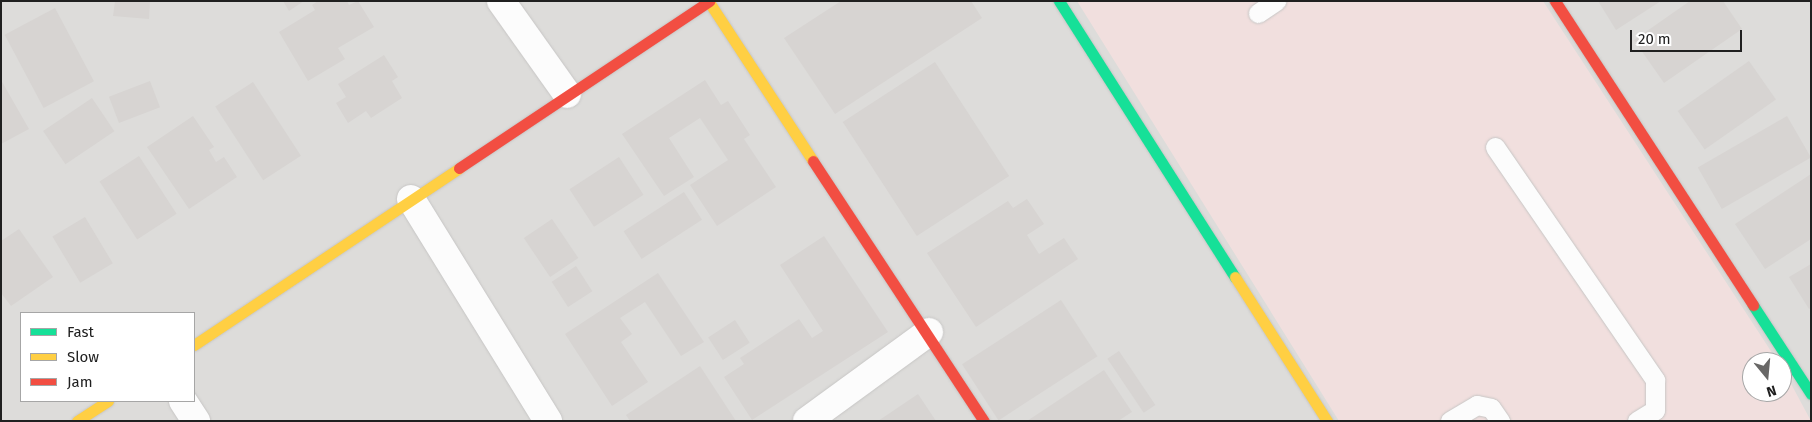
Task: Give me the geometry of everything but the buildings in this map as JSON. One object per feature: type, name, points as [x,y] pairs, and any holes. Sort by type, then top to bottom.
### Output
[{"type":"street","points":[[501,1],[567,94]]},
{"type":"street","points":[[195,344],[567,94],[709,1],[929,332],[984,421]]},
{"type":"street","points":[[1059,1],[1327,421]]},
{"type":"street","points":[[1555,1],[1811,394]]},
{"type":"street","points":[[411,199],[548,421]]},
{"type":"street","points":[[807,421],[929,332]]},
{"type":"street","points":[[77,421],[106,402]]},
{"type":"street","points":[[185,402],[196,421]]},
{"type":"lane","points":[[1258,13],[1276,1]]},
{"type":"lane","points":[[1496,147],[1655,380],[1655,410],[1637,421]]},
{"type":"lane","points":[[1450,421],[1477,405],[1491,408],[1500,421]]},
{"type":"shaded area","points":[[1,1],[1811,1],[1811,421],[1,421]]},
{"type":"shaded area","points":[[1077,1],[1543,1],[1771,352],[1742,352],[1742,402],[1792,402],[1792,386],[1811,421],[1339,421]]},
{"type":"traffic: fast","points":[[1059,1],[1235,277]]},
{"type":"traffic: fast","points":[[1753,305],[1811,394]]},
{"type":"traffic: slow","points":[[709,2],[813,161]]},
{"type":"traffic: slow","points":[[195,344],[459,168]]},
{"type":"traffic: slow","points":[[1235,277],[1327,421]]},
{"type":"traffic: slow","points":[[77,421],[106,402]]},
{"type":"traffic: jam","points":[[459,168],[709,1]]},
{"type":"traffic: jam","points":[[1555,1],[1753,305]]},
{"type":"traffic: jam","points":[[813,161],[984,421]]}]
